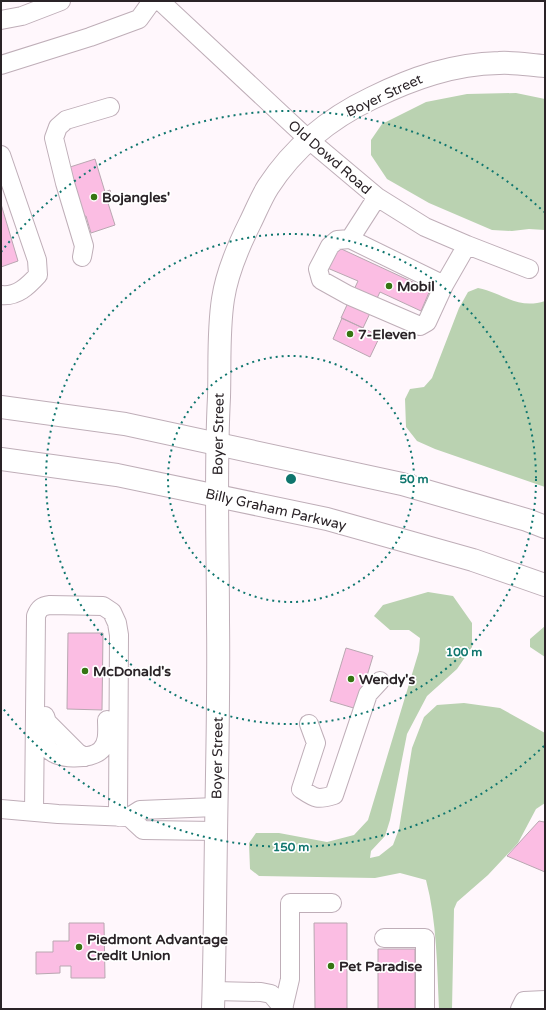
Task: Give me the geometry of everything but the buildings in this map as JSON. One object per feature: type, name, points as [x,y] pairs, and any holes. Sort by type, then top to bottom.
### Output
[{"type":"main road","name":"Boyer Street","points":[[213,1000],[218,691],[217,444],[220,375],[219,329],[224,295],[232,262],[240,242],[267,188],[286,162],[322,128],[352,107],[424,75],[463,66],[516,63],[545,66]]},
{"type":"main road","points":[[1,407],[125,424],[402,484],[527,520],[545,527]]},
{"type":"main road","name":"Billy Graham Parkway","points":[[1,459],[117,474],[327,519],[473,560],[545,585]]},
{"type":"street","points":[[1,20],[22,16],[61,1]]},
{"type":"street","points":[[1,65],[90,37],[139,19],[152,1]]},
{"type":"street","name":"Old Dowd Road","points":[[160,1],[308,140],[377,197],[425,227],[530,269]]},
{"type":"street","points":[[82,257],[84,246],[65,183],[54,138],[58,127],[66,120],[110,107]]},
{"type":"street","points":[[1,155],[37,260],[38,275],[26,288],[8,296],[1,295]]},
{"type":"street","points":[[350,239],[377,197]]},
{"type":"street","points":[[444,285],[350,239],[337,240],[330,246],[318,269],[321,280],[348,295],[420,326],[427,322],[444,285],[467,245]]},
{"type":"street","points":[[34,812],[36,616],[38,610],[43,606],[50,604],[103,606],[112,612],[117,623],[119,635],[118,766],[123,817]]},
{"type":"street","points":[[35,682],[45,704],[46,745],[50,751],[61,756],[85,757],[95,755],[102,749],[106,741],[107,625],[102,617],[97,615],[50,613],[44,614],[40,617],[36,625]]},
{"type":"street","points":[[309,724],[316,743],[301,789],[312,797],[321,798],[334,795],[368,694],[380,681]]},
{"type":"street","points":[[34,747],[39,757],[47,763],[55,765],[118,766]]},
{"type":"street","points":[[1,809],[58,814],[123,817],[140,810],[216,807]]},
{"type":"street","points":[[123,817],[143,830],[216,831]]},
{"type":"street","points":[[284,1008],[290,979],[290,903],[332,903]]},
{"type":"street","points":[[384,938],[425,938],[425,1009]]},
{"type":"street","points":[[213,1000],[261,992],[271,994],[284,1008]]},
{"type":"street","points":[[520,1009],[524,1001],[545,1000]]},
{"type":"green space","points":[[516,93],[545,99],[545,230],[492,230],[429,203],[387,179],[371,155],[371,140],[382,124],[426,102],[467,94]]},
{"type":"green space","points":[[478,288],[519,302],[535,303],[545,301],[545,487],[435,449],[417,441],[406,427],[405,399],[410,389],[424,387],[432,378],[459,308],[468,292]]},
{"type":"green space","points":[[428,592],[453,596],[472,623],[472,647],[457,669],[427,696],[407,734],[390,820],[385,836],[371,851],[370,858],[379,856],[393,845],[399,829],[412,748],[424,717],[437,705],[464,703],[500,708],[545,733],[545,803],[536,809],[518,843],[488,875],[457,902],[454,909],[452,1009],[439,1009],[434,928],[430,896],[426,880],[400,873],[375,878],[259,876],[250,869],[249,843],[256,833],[279,833],[327,842],[354,835],[368,820],[419,651],[420,638],[409,630],[390,630],[374,616],[383,605]]},
{"type":"green space","points":[[545,626],[545,657],[530,647],[530,639]]},
{"type":"place","name":"Bojangles'","points":[[94,197]]},
{"type":"place","name":"Mobil","points":[[389,286]]},
{"type":"place","name":"7-Eleven","points":[[350,334]]},
{"type":"place","name":"McDonald's","points":[[85,671]]},
{"type":"place","name":"Wendy's","points":[[351,679]]},
{"type":"place","name":"Piedmont Advantage Credit Union","points":[[79,947]]},
{"type":"place","name":"Pet Paradise","points":[[331,966]]}]
